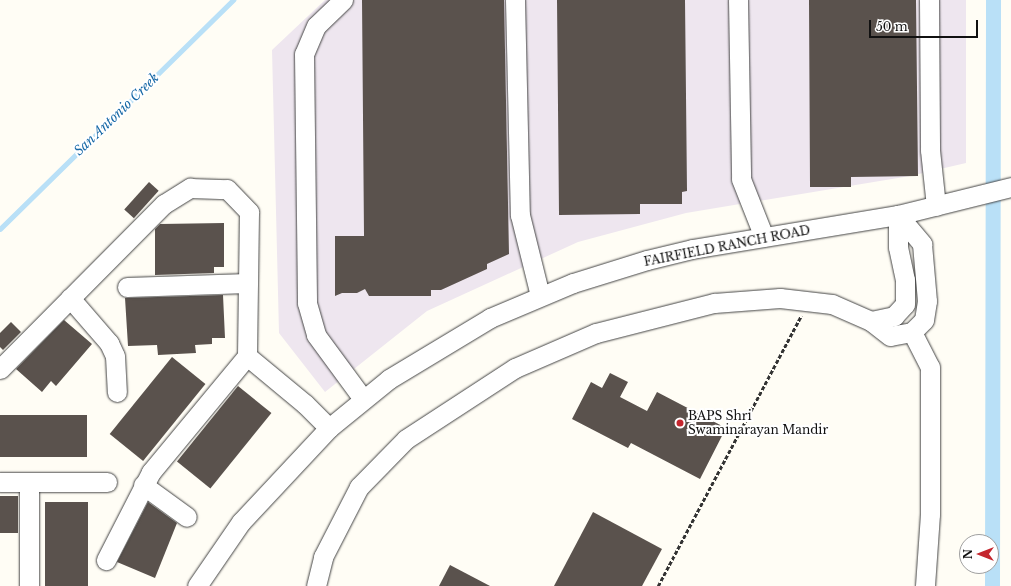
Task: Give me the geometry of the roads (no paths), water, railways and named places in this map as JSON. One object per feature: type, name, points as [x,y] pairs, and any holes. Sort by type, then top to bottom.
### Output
[{"type":"street","points":[[342,0],[316,26],[304,54],[307,303],[316,335],[363,399]]},
{"type":"street","points":[[515,0],[520,215],[540,296]]},
{"type":"street","points":[[738,0],[741,180],[764,237]]},
{"type":"street","points":[[929,0],[930,150],[936,206]]},
{"type":"street","name":"FAIRFIELD RANCH ROAD","points":[[202,584],[246,516],[329,428],[363,399],[424,356],[459,335],[540,296],[647,260],[764,237],[898,215],[1011,187]]},
{"type":"street","points":[[0,369],[164,204],[190,188],[227,189],[249,212],[247,356],[177,438],[143,485],[106,560]]},
{"type":"street","points":[[871,321],[894,316],[905,304],[905,280],[898,247],[898,215]]},
{"type":"street","points":[[316,586],[323,557],[359,487],[406,439],[515,368],[596,333],[714,303],[780,298],[832,304],[871,321],[890,336],[912,332],[924,320],[927,301],[923,251],[922,244],[898,215]]},
{"type":"street","points":[[127,287],[248,283]]},
{"type":"street","points":[[70,298],[98,329],[115,356],[117,392]]},
{"type":"street","points":[[912,332],[930,366],[930,514],[925,586]]},
{"type":"street","points":[[247,356],[305,404],[329,428]]},
{"type":"street","points":[[0,482],[107,482]]},
{"type":"street","points":[[29,483],[29,586]]},
{"type":"street","points":[[143,485],[187,517]]},
{"type":"waterway","name":"San Antonio Creek","points":[[0,229],[233,0]]},
{"type":"waterway","points":[[992,586],[993,0]]},
{"type":"place","name":"BAPS Shri Swaminarayan Mandir","points":[[680,423]]}]
